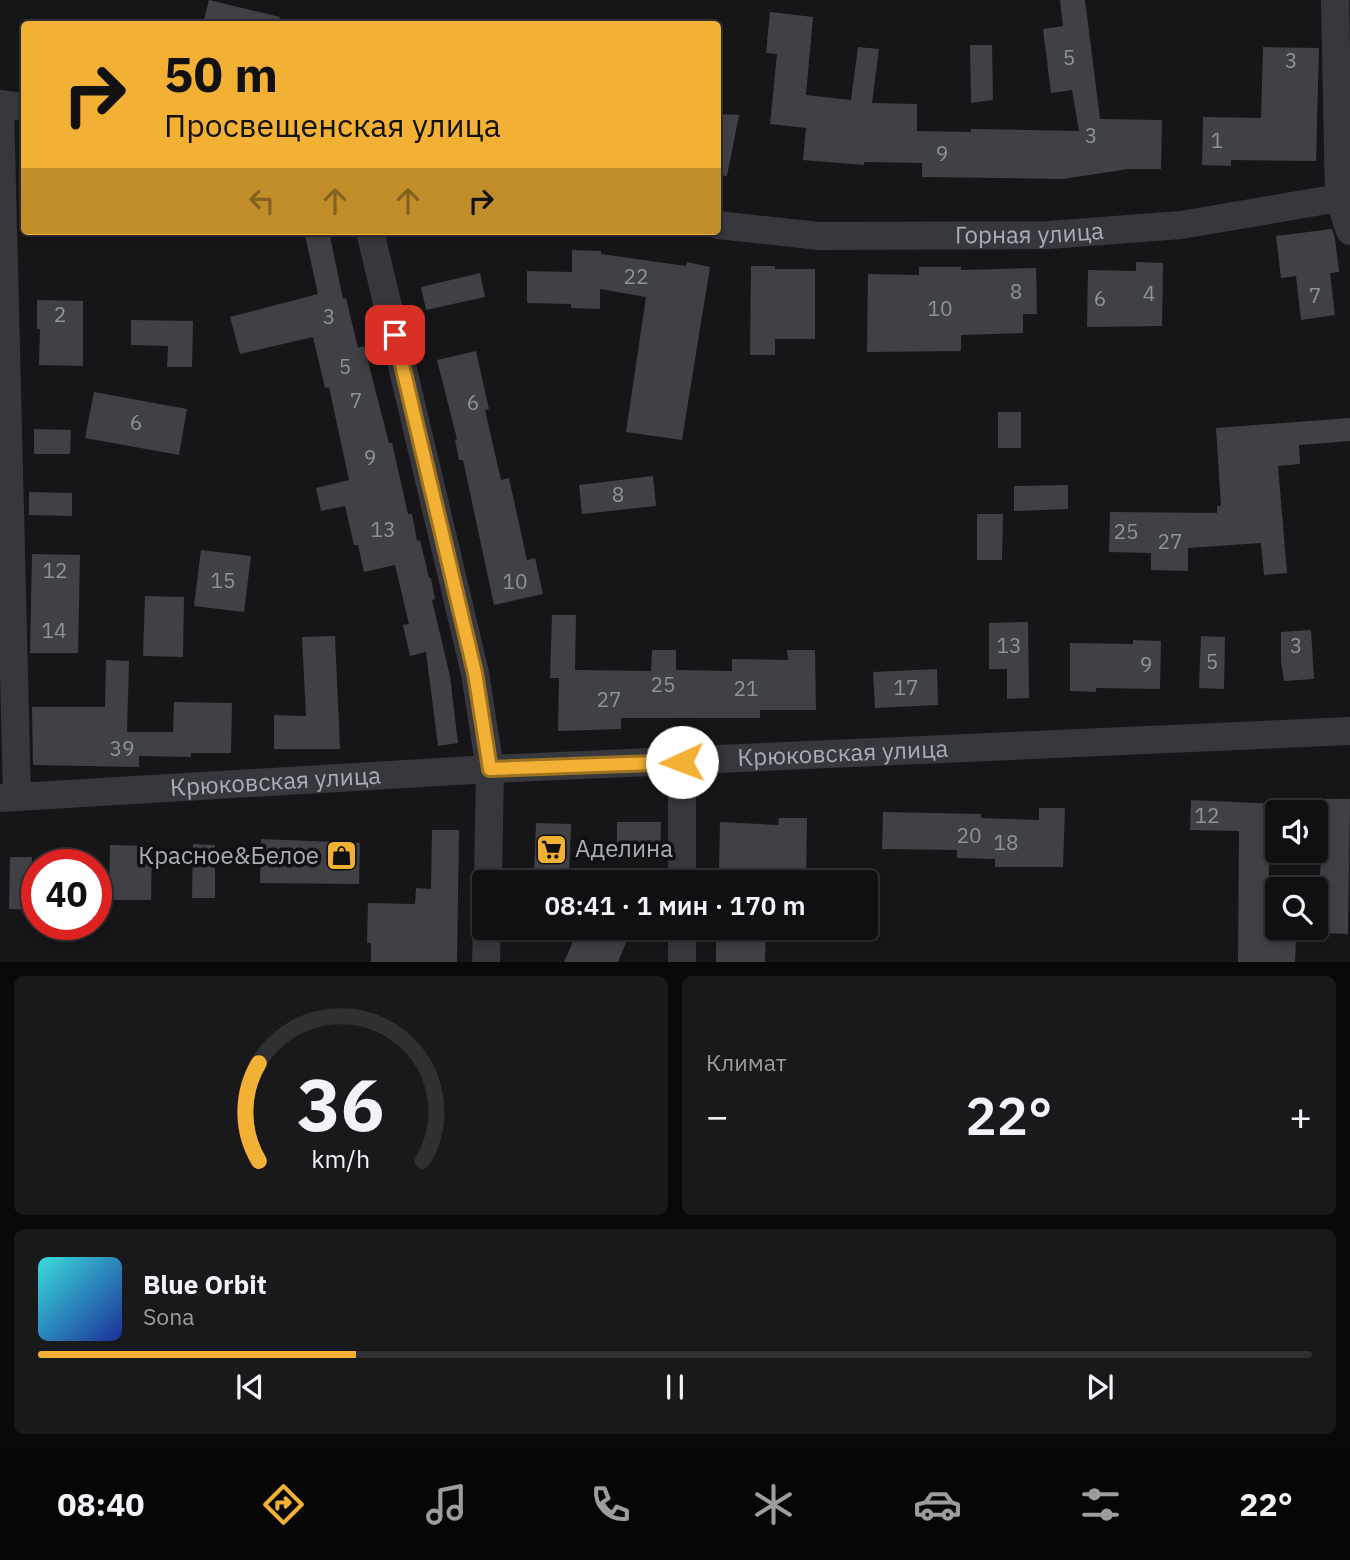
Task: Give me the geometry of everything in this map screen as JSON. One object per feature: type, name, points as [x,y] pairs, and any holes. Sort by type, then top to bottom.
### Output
[{"type":"street","points":[[1335,0],[1339,198],[1350,232]]},
{"type":"street","points":[[8,797],[0,104],[21,107]]},
{"type":"street","name":"Горная улица","points":[[721,225],[819,236],[1049,235],[1181,225],[1339,198]]},
{"type":"street","points":[[371,235],[475,673],[490,769],[488,870]]},
{"type":"street","name":"Крюковская улица","points":[[8,797],[490,769],[1350,732]]},
{"type":"street","points":[[682,762],[682,870]]},
{"type":"street","points":[[486,961],[487,940]]},
{"type":"street","points":[[682,940],[682,961]]},
{"type":"building","points":[[209,0],[280,17],[279,21],[204,21]]},
{"type":"building","points":[[1060,0],[1085,0],[1100,119],[1162,120],[1161,169],[1128,169],[1063,179],[922,177],[922,163],[864,162],[864,165],[803,160],[806,128],[770,124],[777,54],[766,53],[770,12],[813,17],[806,95],[851,100],[858,47],[879,49],[872,103],[917,104],[917,131],[1079,131],[1072,90],[1051,93],[1043,29],[1063,26]]},
{"type":"building","points":[[970,45],[992,45],[993,100],[971,103]]},
{"type":"building","points":[[1263,47],[1319,48],[1316,161],[1231,160],[1231,166],[1202,165],[1203,117],[1261,118]]},
{"type":"building","points":[[721,114],[739,115],[727,176],[721,175]]},
{"type":"building","points":[[1332,229],[1339,272],[1330,273],[1335,315],[1301,320],[1296,276],[1281,278],[1276,236]]},
{"type":"building","points":[[305,235],[330,235],[343,299],[346,298],[358,348],[364,346],[389,443],[392,443],[408,514],[412,514],[417,541],[420,540],[431,578],[435,599],[432,600],[450,676],[458,743],[438,746],[426,652],[410,656],[403,625],[409,624],[395,565],[364,572],[358,545],[354,545],[345,506],[321,511],[316,488],[349,480],[329,387],[325,388],[313,337],[240,354],[230,317],[318,294]]},
{"type":"building","points":[[572,250],[601,251],[601,254],[686,266],[687,262],[710,267],[682,440],[626,432],[646,297],[600,289],[600,309],[571,308],[571,304],[527,303],[527,271],[572,272]]},
{"type":"building","points":[[1136,262],[1163,263],[1162,326],[1087,327],[1088,270],[1136,271]]},
{"type":"building","points":[[751,266],[815,269],[815,339],[775,339],[775,355],[750,355]]},
{"type":"building","points":[[919,267],[961,267],[961,270],[1036,268],[1037,314],[1023,314],[1023,333],[961,335],[961,351],[867,352],[868,274],[919,275]]},
{"type":"building","points":[[480,273],[485,297],[426,310],[421,287]]},
{"type":"building","points":[[37,300],[83,301],[83,366],[39,365],[40,329],[37,329]]},
{"type":"building","points":[[131,320],[193,321],[192,367],[167,367],[168,346],[131,345]]},
{"type":"building","points":[[476,351],[489,409],[485,410],[501,480],[509,478],[527,560],[535,558],[543,594],[494,605],[463,460],[459,460],[457,439],[437,360]]},
{"type":"building","points":[[94,392],[187,409],[179,455],[85,438]]},
{"type":"building","points":[[998,412],[1021,412],[1021,448],[998,448]]},
{"type":"building","points":[[1350,418],[1350,441],[1299,445],[1300,464],[1278,466],[1287,573],[1264,575],[1261,543],[1188,548],[1188,571],[1151,570],[1151,553],[1109,552],[1110,512],[1217,513],[1217,506],[1221,506],[1216,428]]},
{"type":"building","points":[[34,429],[71,430],[70,454],[34,454]]},
{"type":"building","points":[[653,476],[656,506],[582,514],[579,485]]},
{"type":"building","points":[[1068,485],[1068,509],[1014,511],[1014,486]]},
{"type":"building","points":[[29,492],[72,493],[72,516],[29,515]]},
{"type":"building","points":[[977,514],[1003,514],[1002,560],[977,560]]},
{"type":"building","points":[[201,550],[251,556],[244,612],[194,606]]},
{"type":"building","points":[[32,554],[80,555],[78,653],[30,653]]},
{"type":"building","points":[[145,596],[184,597],[183,657],[143,656]]},
{"type":"building","points":[[552,615],[576,615],[575,670],[651,671],[652,650],[676,650],[676,670],[732,671],[732,659],[788,660],[787,650],[815,650],[816,710],[760,710],[760,718],[621,718],[621,729],[558,731],[559,678],[550,678]]},
{"type":"building","points":[[1028,622],[1029,698],[1007,699],[1007,669],[989,669],[989,623]]},
{"type":"building","points":[[1311,630],[1314,679],[1284,681],[1281,632]]},
{"type":"building","points":[[335,636],[340,749],[274,749],[274,715],[306,716],[302,637]]},
{"type":"building","points":[[1201,636],[1225,637],[1224,689],[1199,688]]},
{"type":"building","points":[[1133,640],[1161,641],[1160,689],[1096,688],[1096,692],[1070,691],[1070,643],[1133,644]]},
{"type":"building","points":[[106,660],[129,661],[127,732],[173,732],[174,702],[232,703],[231,753],[191,753],[191,757],[139,756],[139,767],[33,765],[32,707],[105,707]]},
{"type":"building","points":[[937,669],[938,705],[875,708],[873,672]]},
{"type":"building","points":[[1350,799],[1348,934],[1328,933],[1328,877],[1320,877],[1321,863],[1328,863],[1328,800],[1324,800]]},
{"type":"building","points":[[1191,800],[1265,803],[1265,863],[1269,863],[1269,877],[1265,877],[1265,940],[1296,941],[1295,962],[1238,962],[1239,831],[1190,830]]},
{"type":"building","points":[[1039,808],[1065,808],[1063,867],[995,867],[995,859],[957,858],[957,850],[882,849],[883,812],[981,814],[981,818],[1039,820]]},
{"type":"building","points":[[779,818],[807,818],[806,870],[719,868],[720,822],[778,825]]},
{"type":"building","points":[[617,822],[661,822],[660,853],[617,853]]},
{"type":"building","name":"Аделина","points":[[536,823],[571,824],[569,870],[534,870]]},
{"type":"building","points":[[432,830],[459,830],[457,962],[371,962],[371,943],[367,943],[368,903],[415,904],[416,888],[431,889]]},
{"type":"building","points":[[261,839],[360,843],[359,884],[260,883]]},
{"type":"building","points":[[193,844],[215,845],[215,898],[192,898]]},
{"type":"building","points":[[110,845],[152,846],[151,900],[112,900]]},
{"type":"building","points":[[10,857],[21,857],[21,910],[9,909]]},
{"type":"building","points":[[574,940],[627,940],[618,962],[564,962]]},
{"type":"building","points":[[716,940],[766,940],[765,962],[716,962]]},
{"type":"place","name":"Аделина","points":[[552,849]]},
{"type":"place","name":"Красное&Белое","points":[[342,856]]},
{"type":"route","points":[[395,335],[475,673],[490,769],[682,762]]}]
